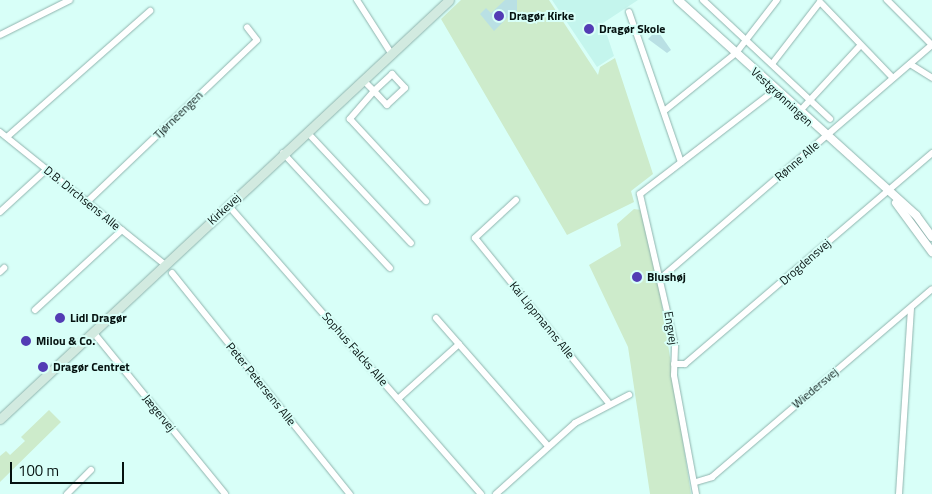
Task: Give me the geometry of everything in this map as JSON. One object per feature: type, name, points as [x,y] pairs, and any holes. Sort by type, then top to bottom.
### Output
[{"type":"main road","name":"Kirkevej","points":[[0,419],[449,0]]},
{"type":"street","points":[[0,35],[70,0]]},
{"type":"street","points":[[357,0],[391,53]]},
{"type":"street","name":"Vestgrønningen","points":[[678,0],[825,137],[916,216],[932,237]]},
{"type":"street","name":"Vestgrønningen","points":[[703,0],[830,119]]},
{"type":"street","points":[[664,111],[736,53],[777,0]]},
{"type":"street","points":[[887,0],[932,45]]},
{"type":"street","points":[[772,64],[821,1],[859,48],[894,78]]},
{"type":"street","points":[[7,137],[150,11]]},
{"type":"street","points":[[629,12],[681,162],[775,90]]},
{"type":"street","name":"Tjørneengen","points":[[88,201],[257,40],[247,27]]},
{"type":"street","name":"Rønne Alle","points":[[662,278],[932,45]]},
{"type":"street","points":[[799,112],[859,48]]},
{"type":"street","points":[[910,64],[932,78]]},
{"type":"street","points":[[363,80],[374,91],[387,105],[405,88],[392,74],[374,91],[350,119],[426,201]]},
{"type":"street","name":"D.B. Dirchsens Alle","points":[[0,132],[164,264]]},
{"type":"street","points":[[307,132],[412,243]]},
{"type":"street","points":[[283,153],[390,268]]},
{"type":"street","name":"Drogdensvej","points":[[674,364],[685,364],[932,153]]},
{"type":"street","name":"Engvej","points":[[681,162],[640,194],[662,278],[674,364],[696,482],[696,494]]},
{"type":"street","points":[[0,212],[47,169]]},
{"type":"street","name":"Vestgrønningen","points":[[887,192],[932,252]]},
{"type":"street","name":"Kai Lippmanns Alle","points":[[516,200],[475,238],[608,402]]},
{"type":"street","name":"Sophus Falcks Alle","points":[[228,205],[481,494]]},
{"type":"street","points":[[35,310],[122,230]]},
{"type":"street","name":"Peter Petersens Alle","points":[[172,274],[350,494]]},
{"type":"street","name":"Wiedersvej","points":[[696,482],[712,477],[932,289]]},
{"type":"street","points":[[899,494],[911,308]]},
{"type":"street","points":[[436,318],[548,446]]},
{"type":"street","name":"Jægervej","points":[[93,332],[225,494]]},
{"type":"street","points":[[398,398],[458,344]]},
{"type":"street","points":[[496,494],[548,446],[608,402],[629,394]]},
{"type":"street","points":[[67,494],[91,470]]},
{"type":"shaded area","name":"Dragør Skole","points":[[552,0],[638,0],[603,23],[614,56],[597,67]]},
{"type":"green space","name":"Dragør Kirke","points":[[461,0],[549,0],[598,75],[600,67],[615,58],[653,174],[631,191],[634,202],[567,235],[441,19]]},
{"type":"green space","points":[[634,209],[641,210],[657,273],[691,494],[650,494],[628,347],[589,265],[621,246],[617,224]]},
{"type":"green space","points":[[49,410],[61,422],[0,482],[0,456],[6,451],[10,455],[25,441],[21,437]]},
{"type":"building","name":"Dragør Kirke","points":[[505,0],[517,0],[517,15],[512,20],[509,16],[494,31],[480,14],[486,8],[491,13]]},
{"type":"building","points":[[657,30],[671,50],[667,53],[648,39]]},
{"type":"place","name":"Dragør Kirke","points":[[499,16]]},
{"type":"place","name":"Dragør Skole","points":[[589,29]]},
{"type":"place","name":"Blushøj","points":[[637,277]]},
{"type":"place","name":"Lidl Dragør","points":[[60,318]]},
{"type":"place","name":"Milou & Co.","points":[[26,341]]},
{"type":"place","name":"Dragør Centret","points":[[43,367]]}]
